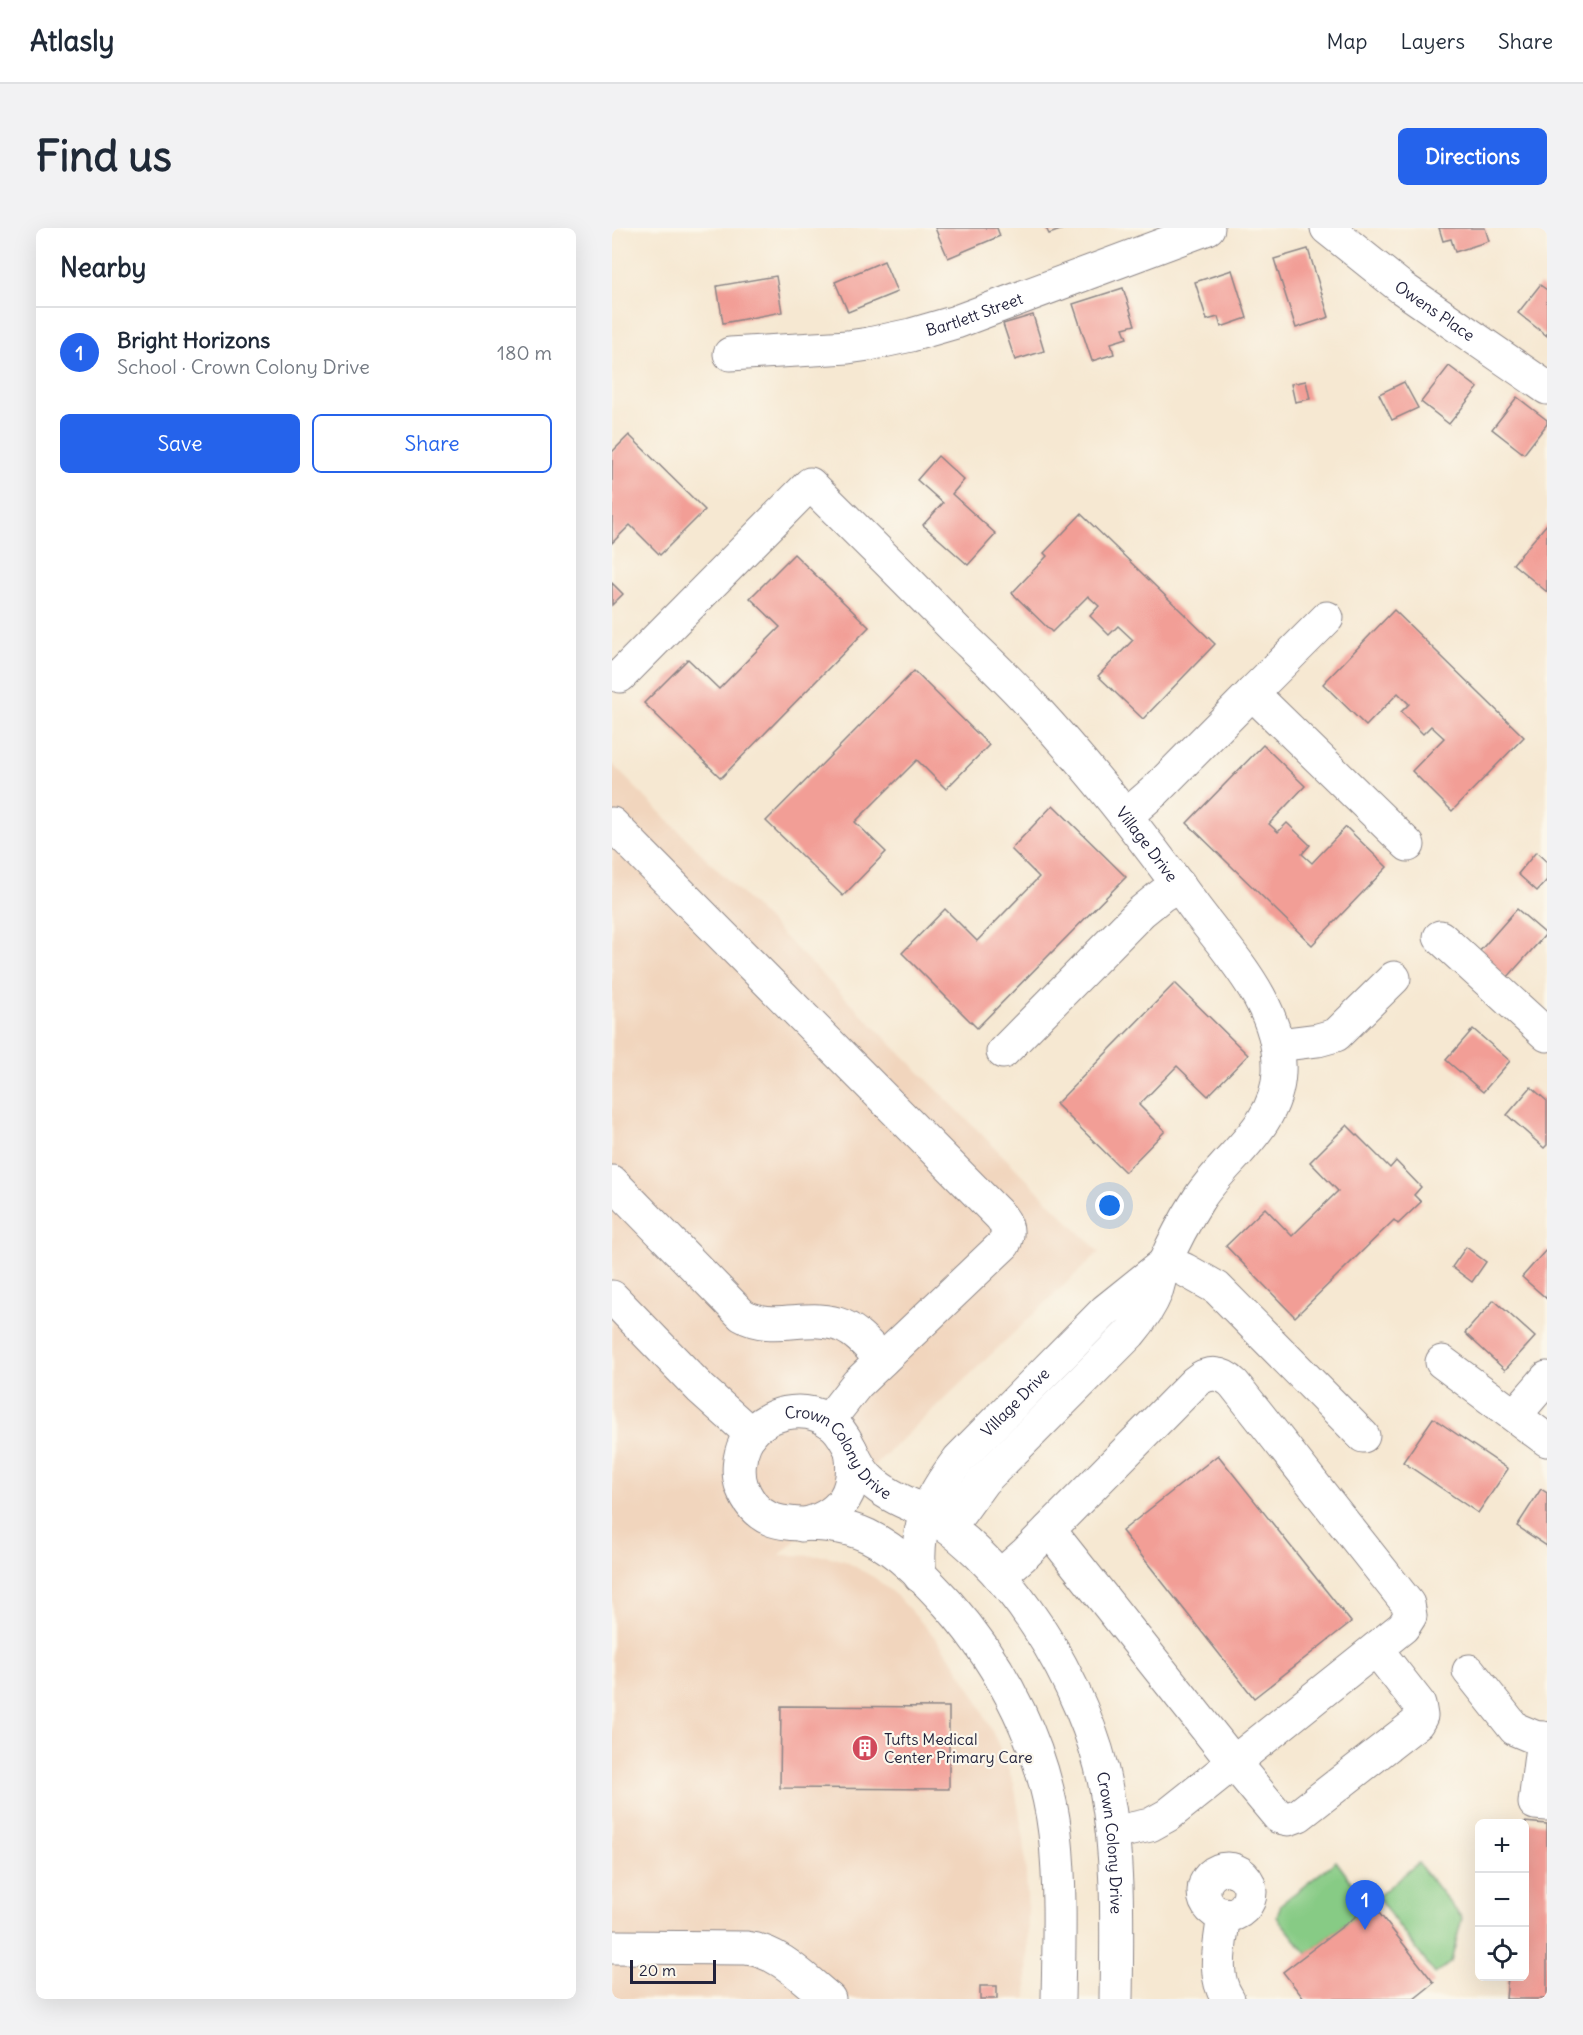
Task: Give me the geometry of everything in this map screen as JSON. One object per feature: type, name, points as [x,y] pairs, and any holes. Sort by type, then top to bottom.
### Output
[{"type":"street","name":"Bartlett Street","points":[[730,354],[848,347],[911,335],[956,322],[1208,228]]},
{"type":"street","name":"Owens Place","points":[[1327,228],[1402,288],[1547,388]]},
{"type":"street","name":"Village Drive","points":[[620,676],[810,484],[1020,693],[1126,816],[1179,885],[1256,993],[1270,1021],[1278,1046],[1278,1085],[1270,1111],[1252,1137],[1210,1183],[1166,1262],[1105,1311],[959,1459],[939,1486],[937,1520],[919,1538],[920,1576]]},
{"type":"street","points":[[1126,816],[1156,790],[1327,618]]},
{"type":"street","points":[[1252,693],[1408,845]]},
{"type":"street","points":[[612,824],[1004,1221],[1007,1230],[1004,1244],[848,1393],[828,1420]]},
{"type":"street","points":[[1003,1052],[1141,912],[1179,885]]},
{"type":"street","points":[[1440,937],[1547,1035]]},
{"type":"street","points":[[1278,1046],[1336,1035],[1394,978]]},
{"type":"street","points":[[612,1182],[742,1315],[761,1322],[815,1320],[834,1323],[852,1331],[882,1360]]},
{"type":"street","points":[[1166,1262],[1217,1288],[1363,1436]]},
{"type":"street","points":[[612,1297],[701,1389],[751,1434]]},
{"type":"street","points":[[1442,1362],[1547,1440]]},
{"type":"street","points":[[1000,1576],[1049,1530],[1195,1382],[1204,1376],[1220,1375],[1234,1384],[1408,1604],[1410,1612],[1406,1624],[1162,1819],[1150,1825],[1113,1833]]},
{"type":"street","points":[[1515,1415],[1547,1378]]},
{"type":"street","name":"Crown Colony Drive","points":[[1058,1999],[1059,1887],[1053,1818],[1044,1775],[1019,1713],[994,1666],[957,1615],[920,1576],[894,1553],[870,1537],[830,1525],[785,1524],[771,1520],[759,1512],[742,1488],[740,1462],[742,1451],[751,1434],[769,1419],[791,1412],[804,1412],[828,1420],[837,1428],[858,1464],[875,1485],[937,1520],[983,1557],[1000,1576],[1043,1636],[1078,1704],[1099,1759],[1106,1785],[1113,1833],[1118,1912],[1116,1999]]},
{"type":"street","points":[[800,1525],[829,1515],[845,1498],[853,1475],[851,1450]]},
{"type":"street","points":[[1049,1530],[1276,1815],[1284,1819],[1292,1819],[1299,1815],[1414,1726],[1421,1716],[1419,1704],[1376,1649]]},
{"type":"street","points":[[1470,1671],[1515,1729],[1534,1737],[1545,1738],[1535,1803],[1547,1804]]},
{"type":"street","points":[[1224,1914],[1218,1972],[1228,1999]]},
{"type":"street","points":[[612,1947],[746,1948],[762,1951],[778,1959],[829,1999]]},
{"type":"shaded area","points":[[612,764],[1099,1252],[780,1555],[826,1556],[845,1561],[875,1578],[899,1598],[933,1635],[957,1666],[979,1704],[1014,1784],[1024,1839],[1028,1913],[1027,1999],[612,1999]]},
{"type":"green space","points":[[1336,1861],[1369,1906],[1307,1954],[1277,1917],[1281,1904]]},
{"type":"green space","points":[[1418,1863],[1462,1918],[1451,1962],[1435,1974],[1377,1897]]},
{"type":"building","points":[[935,228],[997,228],[1000,236],[948,258]]},
{"type":"building","points":[[1046,228],[1066,228],[1049,234]]},
{"type":"building","points":[[1439,228],[1485,228],[1489,241],[1455,252],[1451,239],[1443,241]]},
{"type":"building","points":[[1308,249],[1329,317],[1296,328],[1274,259]]},
{"type":"building","points":[[884,261],[897,292],[848,312],[835,282]]},
{"type":"building","points":[[1232,270],[1247,318],[1221,327],[1218,317],[1207,320],[1195,282]]},
{"type":"building","points":[[776,276],[782,312],[723,323],[717,286]]},
{"type":"building","points":[[1540,285],[1547,290],[1547,336],[1518,313]]},
{"type":"building","points":[[1123,288],[1135,325],[1123,328],[1127,338],[1111,343],[1114,354],[1092,361],[1073,304]]},
{"type":"building","points":[[1033,315],[1044,351],[1015,360],[1003,324]]},
{"type":"building","points":[[1449,366],[1478,388],[1449,424],[1421,402]]},
{"type":"building","points":[[1306,381],[1310,399],[1295,402],[1291,384]]},
{"type":"building","points":[[1404,382],[1418,408],[1392,420],[1379,394]]},
{"type":"building","points":[[1517,397],[1547,420],[1547,424],[1524,454],[1492,429]]},
{"type":"building","points":[[629,435],[705,510],[660,555],[630,525],[612,543],[612,452]]},
{"type":"building","points":[[938,456],[964,480],[952,494],[996,534],[968,565],[923,525],[943,503],[917,480]]},
{"type":"building","points":[[1081,514],[1215,644],[1143,719],[1098,676],[1133,640],[1118,626],[1109,635],[1090,616],[1099,606],[1088,596],[1052,632],[1012,593],[1047,556],[1044,553]]},
{"type":"building","points":[[1547,524],[1547,592],[1513,564]]},
{"type":"building","points":[[794,554],[869,627],[721,778],[644,703],[688,659],[719,689],[780,627],[750,598]]},
{"type":"building","points":[[612,583],[623,594],[612,605]]},
{"type":"building","points":[[1394,610],[1524,737],[1452,811],[1412,771],[1444,738],[1431,726],[1423,734],[1401,712],[1409,704],[1398,693],[1366,726],[1323,684]]},
{"type":"building","points":[[914,671],[989,745],[946,789],[917,760],[855,822],[886,852],[843,896],[766,821]]},
{"type":"building","points":[[1263,745],[1305,786],[1269,824],[1278,832],[1287,823],[1310,845],[1302,854],[1312,863],[1346,827],[1387,867],[1312,945],[1187,823]]},
{"type":"building","points":[[1053,805],[1126,877],[977,1028],[902,953],[945,909],[977,941],[1039,877],[1011,849]]},
{"type":"building","points":[[1536,852],[1547,862],[1547,880],[1537,891],[1518,874]]},
{"type":"building","points":[[1517,909],[1546,934],[1507,978],[1478,953]]},
{"type":"building","points":[[1175,983],[1248,1055],[1208,1096],[1177,1066],[1139,1105],[1165,1131],[1125,1172],[1056,1104]]},
{"type":"building","points":[[1473,1029],[1510,1061],[1483,1092],[1446,1060]]},
{"type":"building","points":[[1531,1087],[1547,1101],[1547,1145],[1544,1148],[1507,1115]]},
{"type":"building","points":[[1347,1125],[1390,1168],[1396,1161],[1421,1187],[1414,1195],[1421,1202],[1398,1224],[1394,1220],[1295,1317],[1226,1246],[1265,1208],[1292,1236],[1338,1191],[1310,1162]]},
{"type":"building","points":[[1466,1247],[1486,1262],[1472,1282],[1452,1267]]},
{"type":"building","points":[[1547,1249],[1547,1299],[1522,1277]]},
{"type":"building","points":[[1494,1300],[1535,1337],[1505,1370],[1465,1333]]},
{"type":"building","points":[[1433,1418],[1508,1469],[1478,1513],[1403,1462]]},
{"type":"building","points":[[1218,1455],[1351,1622],[1254,1698],[1122,1531]]},
{"type":"building","points":[[1541,1489],[1547,1493],[1547,1546],[1517,1526]]},
{"type":"building","name":"Tufts Medical Center Primary Care","points":[[781,1706],[949,1707],[949,1789],[780,1788]]},
{"type":"building","points":[[1529,1822],[1547,1824],[1547,1999],[1506,1999],[1508,1981],[1529,1981]]},
{"type":"building","points":[[1372,1885],[1378,1894],[1368,1901],[1362,1892]]},
{"type":"building","points":[[1372,1904],[1434,1983],[1414,1999],[1304,1999],[1283,1972]]},
{"type":"building","points":[[980,1986],[997,1986],[997,1999],[980,1999]]},
{"type":"place","name":"Tufts Medical Center Primary Care","points":[[865,1748]]},
{"type":"place","name":"Bright Horizons","points":[[1365,1930]]}]
